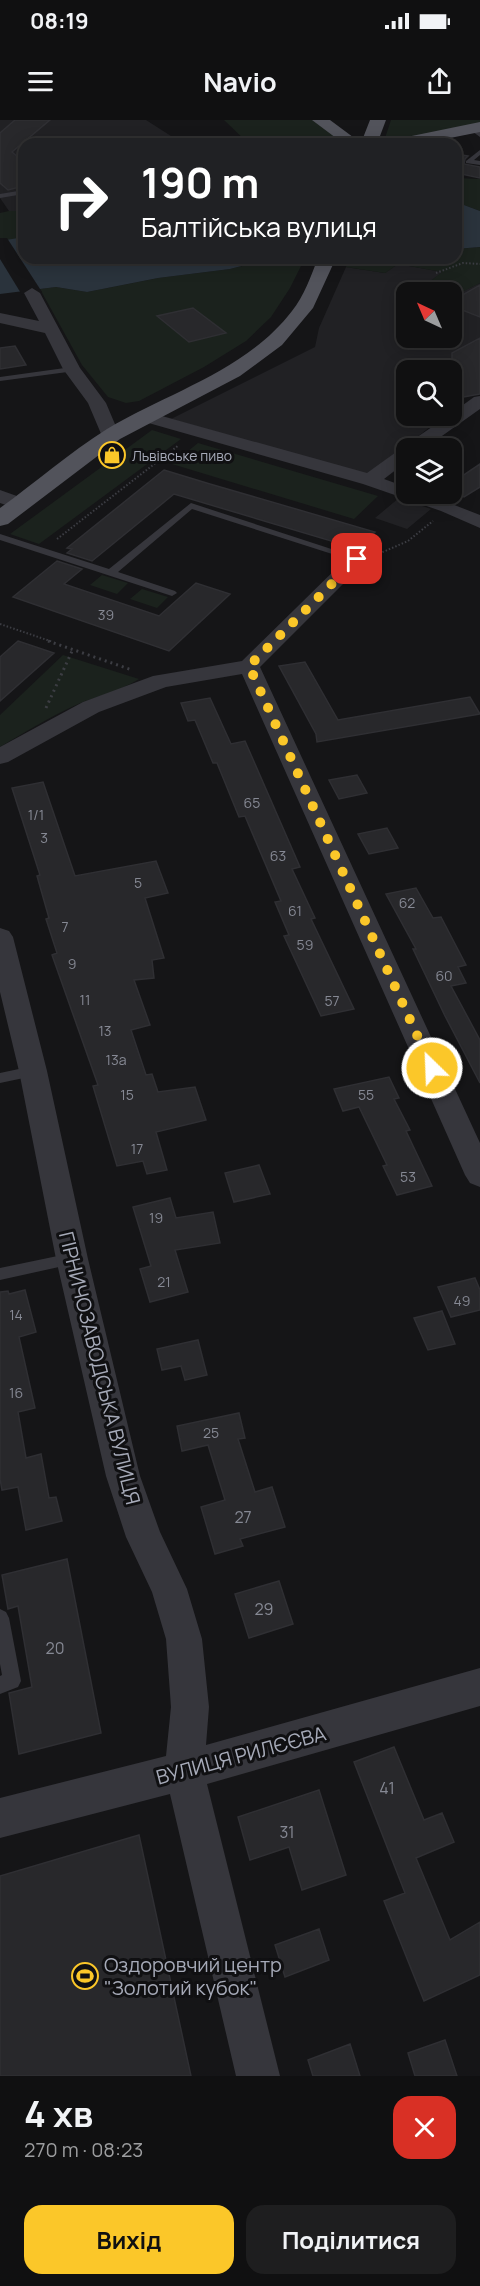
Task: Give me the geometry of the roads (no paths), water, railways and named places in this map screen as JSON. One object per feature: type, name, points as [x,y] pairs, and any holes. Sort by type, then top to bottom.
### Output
[{"type":"main road","points":[[320,120],[346,138]]},
{"type":"main road","points":[[371,138],[378,120]]},
{"type":"main road","points":[[431,138],[477,130]]},
{"type":"main road","points":[[0,519],[111,436],[267,349],[301,312],[324,264]]},
{"type":"street","points":[[32,293],[72,369],[97,403],[111,436]]},
{"type":"street","points":[[0,318],[51,329]]},
{"type":"street","points":[[428,438],[480,401]]},
{"type":"street","points":[[144,416],[396,489]]},
{"type":"street","points":[[370,480],[396,461]]},
{"type":"street","points":[[0,496],[21,504]]},
{"type":"street","points":[[439,504],[480,522]]},
{"type":"street","points":[[0,757],[91,707],[161,681],[249,666],[357,559]]},
{"type":"street","points":[[249,666],[480,1175]]},
{"type":"street","name":"ГІРНИЧОЗАВОДСЬКА ВУЛИЦЯ","points":[[0,937],[33,1071],[72,1259],[123,1476],[144,1537],[169,1590],[184,1639],[190,1707],[184,1771],[258,2076]]},
{"type":"street","name":"ВУЛИЦЯ РИЛЄЄВА","points":[[0,1818],[184,1771],[480,1687]]},
{"type":"lane","points":[[480,152],[468,162],[480,163]]},
{"type":"lane","points":[[0,196],[18,193]]},
{"type":"lane","points":[[0,379],[72,369]]},
{"type":"lane","points":[[111,573],[191,506],[357,559]]},
{"type":"lane","points":[[0,537],[172,593]]},
{"type":"lane","points":[[0,1078],[33,1071]]},
{"type":"lane","points":[[0,1274],[72,1259]]},
{"type":"lane","points":[[0,1618],[12,1681],[0,1685]]},
{"type":"place","name":"Львівське пиво","points":[[112,455]]},
{"type":"place","name":"Оздоровчий центр \"Золотий кубок\"","points":[[85,1976]]}]
